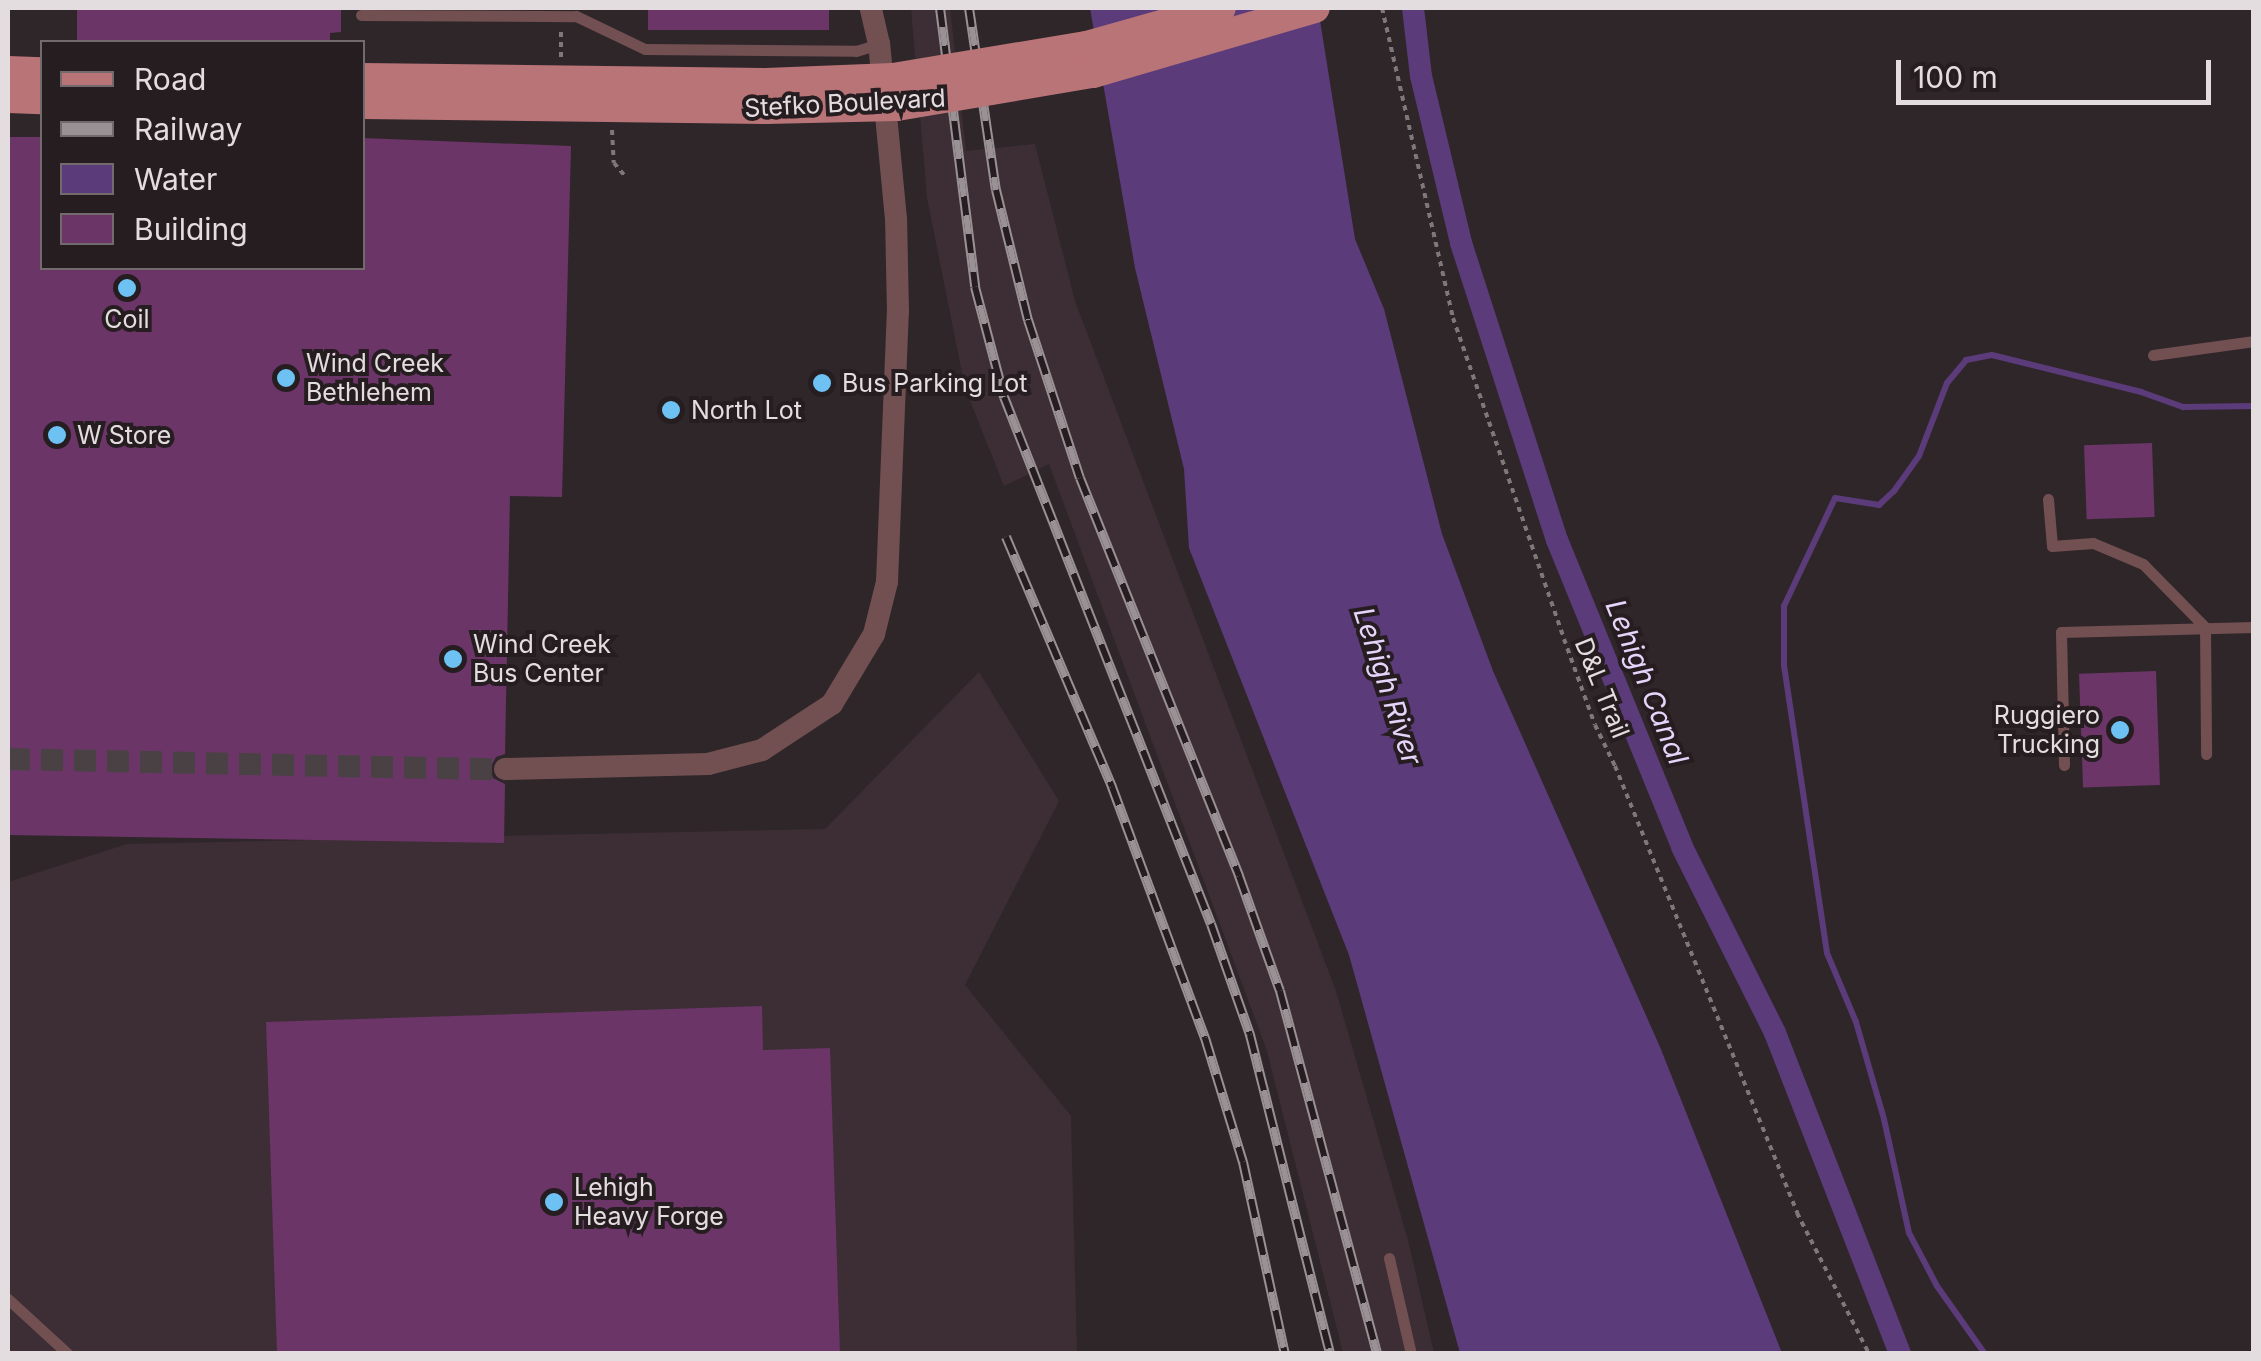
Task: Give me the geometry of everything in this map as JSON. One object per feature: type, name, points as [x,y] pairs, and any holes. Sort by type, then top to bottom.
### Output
[{"type":"main road","name":"Stefko Boulevard","points":[[365,78],[766,83],[894,78],[1087,46],[1221,8]]},
{"type":"main road","name":"Stefko Boulevard","points":[[365,104],[766,109],[897,106],[1093,73],[1315,8]]},
{"type":"main road","points":[[8,72],[40,72]]},
{"type":"main road","points":[[8,98],[40,99]]},
{"type":"street","points":[[505,768],[728,761],[762,750],[814,720],[832,704],[856,671],[874,634],[886,582],[898,312],[896,219],[880,44],[871,8]]},
{"type":"lane","points":[[361,15],[481,10],[559,12],[576,16],[645,49],[856,51],[880,44]]},
{"type":"lane","points":[[2153,354],[2254,341]]},
{"type":"lane","points":[[2048,499],[2052,546],[2093,544],[2143,564],[2205,627],[2206,754]]},
{"type":"lane","points":[[2064,765],[2062,632],[2254,627]]},
{"type":"lane","points":[[1390,1258],[1411,1354]]},
{"type":"lane","points":[[8,1298],[68,1354]]},
{"type":"path","name":"D&L Trail","points":[[1382,8],[1453,318],[1588,708],[1797,1212],[1869,1354]]},
{"type":"path","points":[[606,118],[613,133],[614,163],[625,176]]},
{"type":"shaded area","points":[[911,8],[950,8],[966,151],[1035,144],[1075,301],[1336,991],[1408,1240],[1434,1353],[1343,1353],[1267,1051],[1049,464],[1004,486],[965,388],[927,198]]},
{"type":"shaded area","points":[[979,672],[1059,801],[965,985],[1071,1116],[1077,1353],[8,1353],[8,882],[127,844],[825,829]]},
{"type":"water","name":"Lehigh River","points":[[1090,8],[1318,8],[1355,239],[1384,309],[1442,534],[1493,671],[1660,1047],[1782,1353],[1460,1353],[1349,955],[1189,548],[1184,469],[1135,268]]},
{"type":"building","points":[[77,8],[341,8],[341,32],[330,33],[330,40],[77,40]]},
{"type":"building","points":[[648,8],[829,8],[829,30],[648,30]]},
{"type":"building","points":[[8,137],[40,137],[40,270],[365,270],[365,138],[571,146],[562,497],[510,496],[505,754],[496,757],[490,768],[493,778],[505,784],[504,843],[8,835]]},
{"type":"building","points":[[2152,443],[2155,517],[2087,519],[2084,445]]},
{"type":"building","name":"Ruggiero Trucking","points":[[2156,671],[2160,785],[2083,788],[2079,674]]},
{"type":"building","name":"Lehigh Heavy Forge","points":[[762,1006],[763,1050],[830,1048],[840,1354],[277,1354],[266,1022]]},
{"type":"waterway","name":"Lehigh Canal","points":[[1413,8],[1421,76],[1461,243],[1557,540],[1682,847],[1775,1033],[1900,1354]]},
{"type":"waterway","points":[[1985,1354],[1937,1286],[1909,1233],[1884,1119],[1856,1022],[1827,953],[1784,666],[1784,606],[1835,498],[1879,505],[1894,491],[1919,456],[1947,383],[1966,360],[1992,355],[2141,392],[2183,407],[2254,406]]},
{"type":"tunnel","points":[[8,759],[505,769]]},
{"type":"railway","points":[[940,8],[975,287],[1004,397],[1211,924],[1250,1035],[1330,1354]]},
{"type":"railway","points":[[969,8],[996,190],[1028,320],[1080,478],[1239,876],[1280,991],[1377,1354]]},
{"type":"railway","points":[[1006,537],[1112,787],[1205,1038],[1243,1162],[1285,1354]]},
{"type":"place","name":"Coil","points":[[127,288]]},
{"type":"place","name":"Wind Creek Bethlehem","points":[[286,378]]},
{"type":"place","name":"Bus Parking Lot","points":[[822,383]]},
{"type":"place","name":"North Lot","points":[[671,410]]},
{"type":"place","name":"W Store","points":[[57,435]]},
{"type":"place","name":"Wind Creek Bus Center","points":[[453,659]]},
{"type":"place","name":"Ruggiero Trucking","points":[[2120,730]]},
{"type":"place","name":"Lehigh Heavy Forge","points":[[554,1202]]}]
